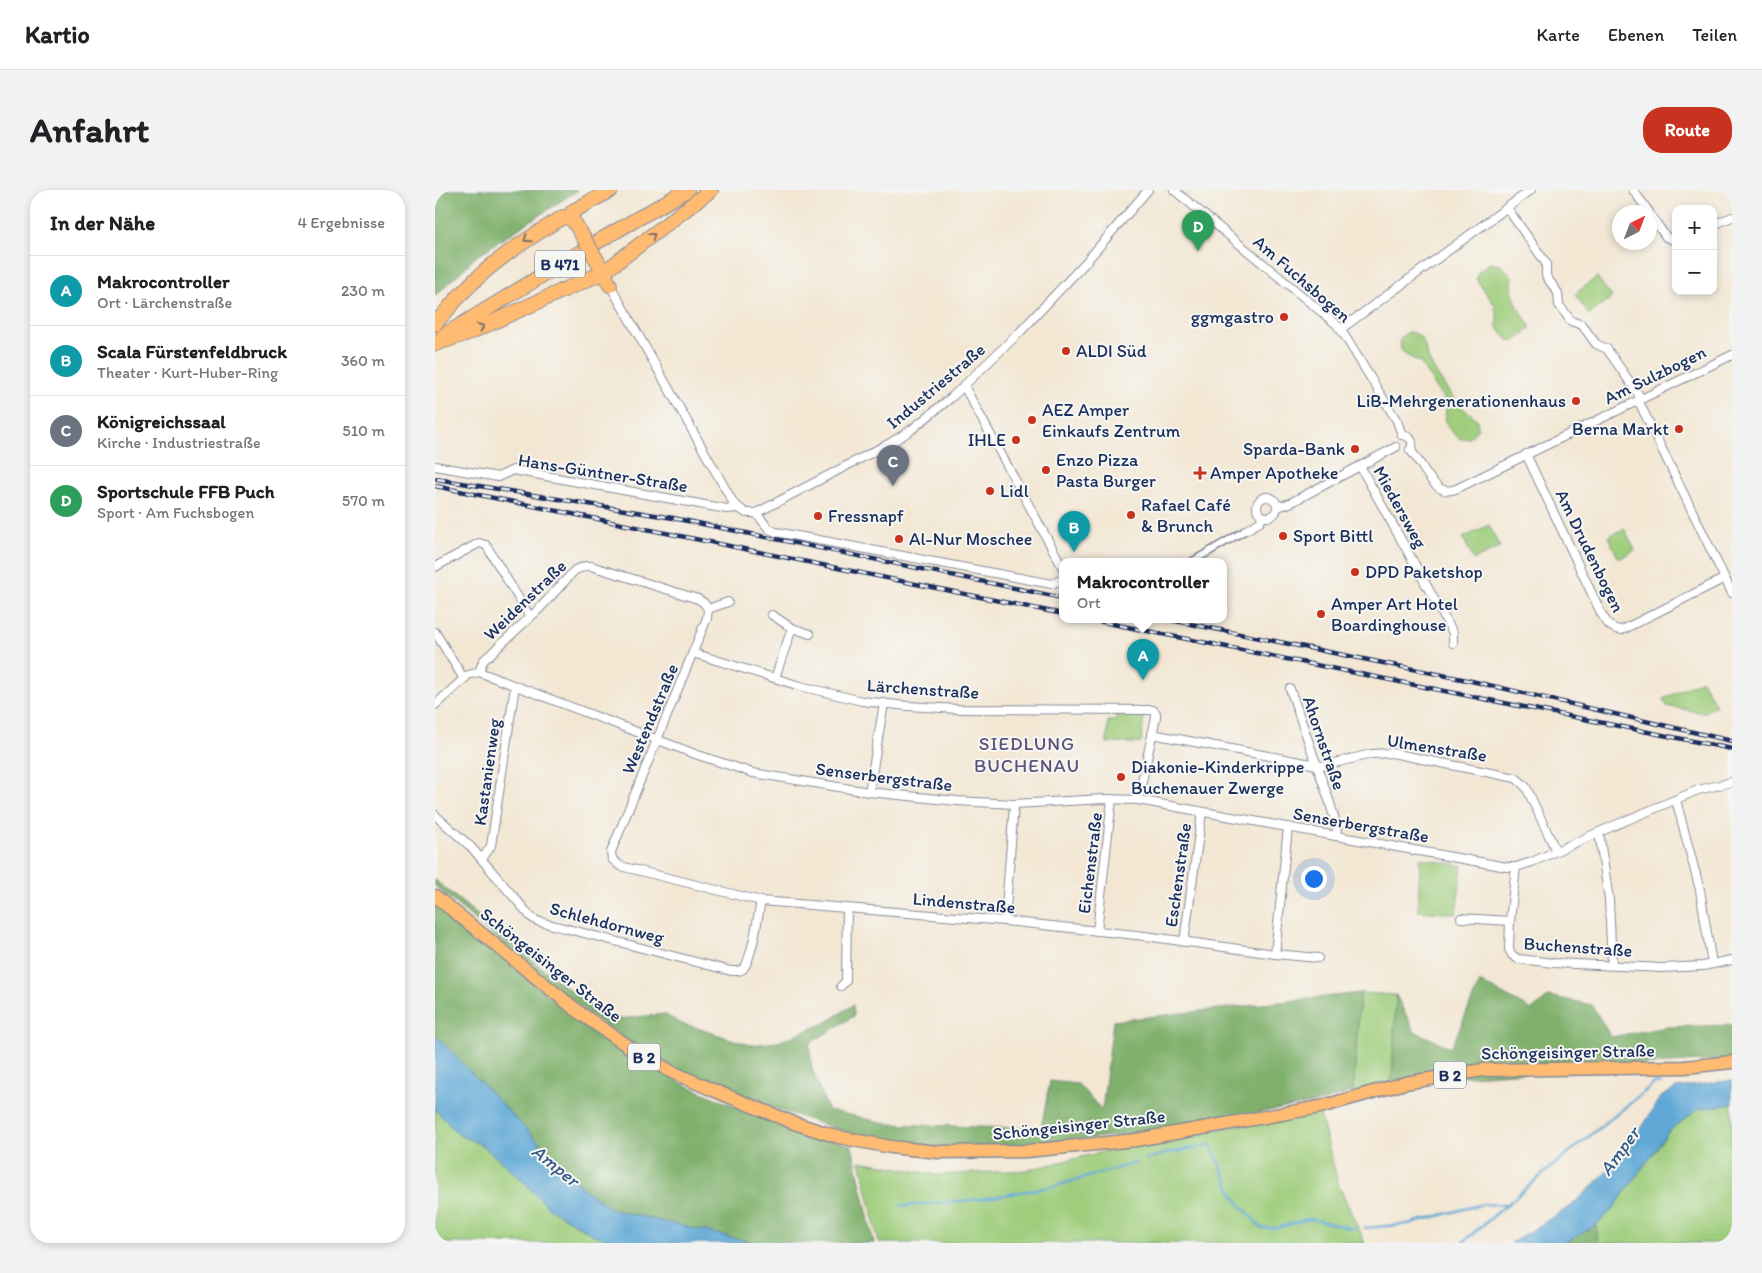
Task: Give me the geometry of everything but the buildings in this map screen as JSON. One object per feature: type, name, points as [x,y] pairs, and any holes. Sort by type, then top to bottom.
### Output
[{"type":"highway","points":[[570,218],[573,211],[611,190]]},
{"type":"highway","name":"B 471","points":[[435,342],[584,250],[687,190]]},
{"type":"highway","points":[[435,342],[471,332],[604,273],[711,190]]},
{"type":"highway","points":[[435,324],[467,288],[534,234],[563,217],[570,218],[579,230],[604,273]]},
{"type":"main road","name":"Schöngeisinger Straße","points":[[435,896],[598,1027],[672,1072],[794,1123],[838,1137],[891,1147],[939,1152],[1027,1151],[1136,1140],[1319,1106],[1405,1083],[1483,1070],[1685,1066],[1732,1062]]},
{"type":"street","name":"Industriestraße","points":[[756,512],[797,493],[902,436],[965,386],[1068,282],[1147,190]]},
{"type":"street","name":"Am Fuchsbogen","points":[[1174,190],[1341,329],[1397,421],[1402,435]]},
{"type":"street","points":[[1341,329],[1531,190]]},
{"type":"street","points":[[1633,190],[1643,205]]},
{"type":"street","points":[[1507,208],[1546,263],[1546,276],[1558,293],[1559,305],[1571,321],[1582,325],[1595,344],[1607,350],[1639,399],[1732,593]]},
{"type":"street","points":[[1717,223],[1732,216]]},
{"type":"street","points":[[1657,224],[1666,237],[1672,239]]},
{"type":"street","points":[[604,273],[738,508],[746,513],[756,512],[769,529],[776,532],[1052,584],[1059,581]]},
{"type":"street","name":"Am Sulzbogen","points":[[1410,450],[1439,488],[1444,490],[1456,489],[1732,355]]},
{"type":"street","points":[[965,386],[1059,561]]},
{"type":"street","points":[[1402,435],[1408,436],[1412,440],[1413,445],[1410,450],[1402,452],[1396,447],[1397,438],[1402,435]]},
{"type":"street","points":[[1277,505],[1281,506],[1290,503],[1396,447]]},
{"type":"street","name":"Am Drudenbogen","points":[[1526,454],[1601,613],[1612,628],[1622,630],[1725,578]]},
{"type":"street","name":"Hans-Güntner-Straße","points":[[435,466],[498,477],[513,470],[618,490],[727,508],[738,508]]},
{"type":"street","name":"Miedersweg","points":[[1360,466],[1453,633],[1453,642]]},
{"type":"street","points":[[1267,493],[1275,500],[1277,505],[1277,510],[1269,517],[1263,516],[1258,511],[1257,506],[1261,498],[1267,493]]},
{"type":"street","points":[[1198,558],[1260,522],[1263,516]]},
{"type":"street","points":[[435,566],[479,543],[486,545],[530,617]]},
{"type":"street","name":"Weidenstraße","points":[[479,672],[483,661],[530,617],[575,570],[586,566],[698,599],[708,609]]},
{"type":"street","points":[[708,609],[728,602]]},
{"type":"street","name":"Westendstraße","points":[[612,859],[611,852],[707,618],[708,609]]},
{"type":"street","points":[[772,615],[792,628],[811,634]]},
{"type":"street","points":[[775,678],[792,628]]},
{"type":"street","points":[[435,632],[464,679]]},
{"type":"street","name":"Lärchenstraße","points":[[693,653],[833,695],[884,703],[958,709],[1149,709],[1156,713],[1152,734]]},
{"type":"street","points":[[435,705],[472,673],[479,672]]},
{"type":"street","name":"Senserbergstraße","points":[[479,672],[658,740],[753,773],[869,792],[938,800],[1014,804],[1112,799],[1138,800],[1484,863],[1516,867],[1532,862],[1705,788],[1732,782]]},
{"type":"street","name":"Kastanienweg","points":[[482,859],[491,846],[515,686]]},
{"type":"street","name":"Ahornstraße","points":[[1290,689],[1337,827],[1336,836]]},
{"type":"street","points":[[869,792],[884,703]]},
{"type":"street","points":[[1138,800],[1152,734]]},
{"type":"street","name":"Ulmenstraße","points":[[1152,734],[1323,766],[1373,754],[1393,753],[1516,778],[1527,787],[1556,851]]},
{"type":"street","name":"Eichenstraße","points":[[1097,931],[1112,799]]},
{"type":"street","points":[[1676,800],[1700,890],[1712,964]]},
{"type":"street","points":[[1005,921],[1014,804]]},
{"type":"street","name":"Eschenstraße","points":[[1184,942],[1202,812]]},
{"type":"street","name":"Schlehdornweg","points":[[435,815],[471,847],[531,917],[537,921],[731,971],[741,970],[747,963],[761,901]]},
{"type":"street","points":[[1275,954],[1288,827]]},
{"type":"street","points":[[1599,832],[1609,900],[1612,965]]},
{"type":"street","name":"Lindenstraße","points":[[612,859],[619,866],[761,901],[1005,921],[1318,958]]},
{"type":"street","name":"Buchenstraße","points":[[1516,867],[1509,949],[1512,955],[1518,959],[1678,968],[1732,960]]},
{"type":"street","points":[[841,986],[846,981],[847,908]]},
{"type":"street","points":[[1461,918],[1510,922]]},
{"type":"green space","points":[[435,190],[578,190],[478,255],[435,296]]},
{"type":"green space","points":[[1490,263],[1502,266],[1513,278],[1514,298],[1531,327],[1515,341],[1508,340],[1497,327],[1497,313],[1494,309],[1496,307],[1476,279],[1478,272]]},
{"type":"green space","points":[[1597,277],[1612,297],[1589,315],[1575,294]]},
{"type":"green space","points":[[1408,332],[1418,335],[1430,362],[1445,386],[1458,403],[1477,420],[1478,429],[1469,438],[1460,439],[1451,431],[1446,423],[1447,402],[1433,385],[1431,377],[1427,374],[1421,363],[1401,350],[1400,340]]},
{"type":"green space","points":[[1489,525],[1500,547],[1474,560],[1463,538]]},
{"type":"green space","points":[[1624,528],[1635,550],[1619,559],[1608,537]]},
{"type":"green space","points":[[1702,680],[1716,706],[1703,713],[1667,706],[1663,699]]},
{"type":"green space","points":[[1116,715],[1144,715],[1141,743],[1107,743],[1108,721],[1116,721]]},
{"type":"green space","points":[[1420,858],[1462,866],[1456,914],[1418,911]]},
{"type":"green space","points":[[435,880],[558,981],[609,1020],[664,1014],[682,1024],[750,1045],[778,1042],[825,1023],[853,1005],[854,1016],[809,1044],[812,1069],[828,1110],[889,1124],[1041,1129],[1050,1081],[1078,1084],[1102,1110],[1113,1021],[1360,993],[1353,1092],[1320,1102],[1142,1133],[1025,1145],[937,1147],[857,1135],[757,1103],[675,1068],[609,1029],[544,979],[435,886]]},
{"type":"green space","points":[[435,904],[571,1014],[635,1058],[687,1085],[741,1108],[852,1146],[874,1243],[756,1243],[613,1210],[585,1190],[435,1035]]},
{"type":"green space","points":[[1480,982],[1532,1010],[1549,996],[1592,1005],[1611,1037],[1667,1027],[1732,1025],[1732,1059],[1392,1081],[1396,995],[1414,1031],[1451,1048]]},
{"type":"green space","points":[[1360,993],[1396,995],[1392,1081],[1353,1092]]},
{"type":"green space","points":[[1732,1104],[1732,1243],[1598,1243],[1596,1225],[1612,1210],[1669,1131],[1698,1109]]},
{"type":"green space","points":[[435,1109],[459,1135],[482,1145],[518,1176],[549,1208],[594,1235],[621,1243],[435,1243]]},
{"type":"green space","points":[[1319,1111],[1339,1186],[1365,1243],[879,1243],[860,1161],[937,1175],[1027,1170],[1140,1143]]},
{"type":"green space","points":[[1596,1225],[1598,1243],[1565,1243]]},
{"type":"water","name":"Amper","points":[[435,1035],[585,1190],[613,1210],[756,1243],[621,1243],[594,1235],[549,1208],[518,1176],[482,1145],[459,1135],[435,1109]]},
{"type":"water","points":[[1732,1080],[1732,1104],[1698,1109],[1669,1131],[1612,1210],[1596,1225],[1565,1243],[1511,1243],[1571,1206],[1595,1184],[1631,1145],[1661,1097],[1676,1088]]},
{"type":"waterway","points":[[1462,1243],[1551,1167],[1655,1083],[1661,1084]]},
{"type":"waterway","points":[[1146,1159],[1211,1145],[1235,1198],[1261,1228],[1277,1228],[1312,1219],[1355,1228]]},
{"type":"waterway","points":[[901,1206],[982,1199],[1055,1186],[1136,1163]]},
{"type":"waterway","points":[[1365,1228],[1408,1224],[1483,1204],[1508,1205]]},
{"type":"railway","points":[[437,479],[673,518],[1059,597]]},
{"type":"railway","points":[[435,486],[1059,613]]},
{"type":"railway","points":[[1108,623],[1732,749]]},
{"type":"railway","points":[[1186,623],[1467,680],[1732,741]]},
{"type":"place","name":"Sportschule FFB Puch","points":[[1198,251]]},
{"type":"place","name":"ggmgastro","points":[[1284,317]]},
{"type":"place","name":"ALDI Süd","points":[[1066,351]]},
{"type":"place","name":"LiB-Mehrgenerationenhaus","points":[[1576,401]]},
{"type":"place","name":"AEZ Amper Einkaufs Zentrum","points":[[1032,420]]},
{"type":"place","name":"Berna Markt","points":[[1679,429]]},
{"type":"place","name":"IHLE","points":[[1016,440]]},
{"type":"place","name":"Sparda-Bank","points":[[1355,449]]},
{"type":"place","name":"Enzo Pizza Pasta Burger","points":[[1046,470]]},
{"type":"place","name":"Amper Apotheke","points":[[1200,473]]},
{"type":"place","name":"Königreichssaal","points":[[893,486]]},
{"type":"place","name":"Lidl","points":[[990,491]]},
{"type":"place","name":"Rafael Café & Brunch","points":[[1131,515]]},
{"type":"place","name":"Fressnapf","points":[[818,516]]},
{"type":"place","name":"Sport Bittl","points":[[1283,536]]},
{"type":"place","name":"Al-Nur Moschee","points":[[899,539]]},
{"type":"place","name":"Scala Fürstenfeldbruck","points":[[1074,552]]},
{"type":"place","name":"DPD Paketshop","points":[[1355,572]]},
{"type":"place","name":"Amper Art Hotel Boardinghouse","points":[[1321,614]]},
{"type":"place","name":"Makrocontroller","points":[[1143,680]]},
{"type":"place","name":"Diakonie-Kinderkrippe Buchenauer Zwerge","points":[[1121,777]]},
{"type":"district","name":"SIEDLUNG BUCHENAU","points":[[1027,754]]}]
